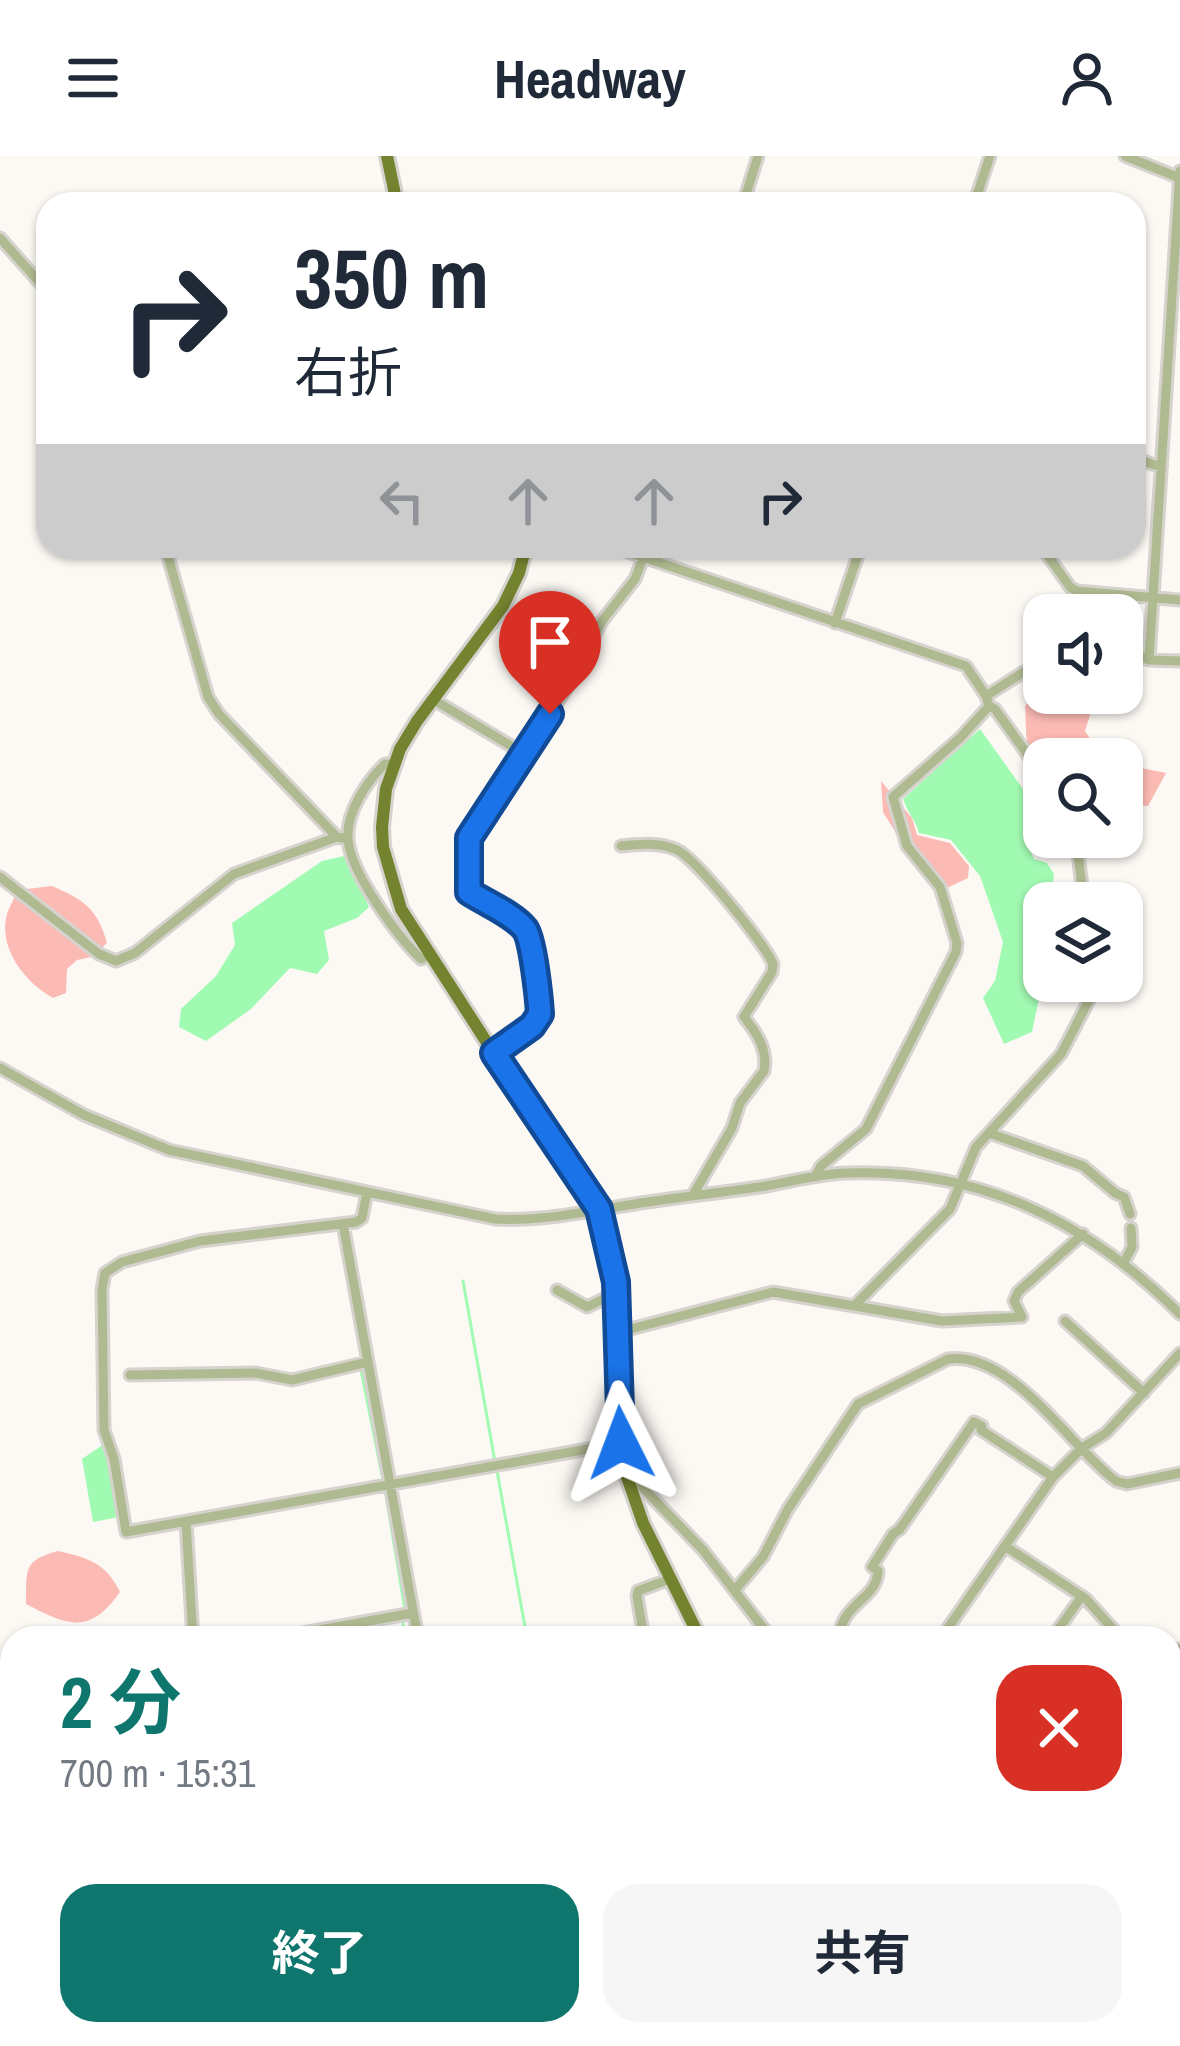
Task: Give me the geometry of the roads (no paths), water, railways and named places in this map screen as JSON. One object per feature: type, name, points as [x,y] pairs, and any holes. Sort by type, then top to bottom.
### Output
[{"type":"main road","points":[[387,156],[395,192]]},
{"type":"main road","points":[[523,558],[503,606],[409,734],[394,764],[383,807],[383,847],[401,909],[599,1209],[614,1267],[617,1396],[628,1481],[643,1523],[694,1626]]},
{"type":"street","points":[[747,192],[758,156]]},
{"type":"street","points":[[978,192],[990,156]]},
{"type":"street","points":[[1125,156],[1180,176],[1150,660]]},
{"type":"street","points":[[0,238],[36,278]]},
{"type":"street","points":[[1146,462],[1161,466]]},
{"type":"street","points":[[168,558],[208,697],[219,714],[342,838],[385,919],[421,959],[430,956]]},
{"type":"street","points":[[494,1053],[532,1026],[540,1014],[532,947],[523,926],[469,892],[471,833],[568,686],[602,621],[635,579],[643,558],[966,666],[1023,748]]},
{"type":"street","points":[[835,622],[857,558]]},
{"type":"street","points":[[1050,558],[1073,590],[1180,600]]},
{"type":"street","points":[[1143,657],[1180,661]]},
{"type":"street","points":[[816,1175],[866,1130],[956,952],[940,887],[909,850],[893,797],[960,737],[987,701],[1023,674]]},
{"type":"street","points":[[434,700],[524,753]]},
{"type":"street","points":[[0,877],[99,954],[116,961],[135,953],[234,874],[342,838],[373,776],[385,764],[394,764]]},
{"type":"street","points":[[621,846],[668,846],[687,855],[772,959],[772,972],[744,1017],[758,1036],[766,1065],[740,1103],[732,1128],[692,1196]]},
{"type":"street","points":[[854,1306],[950,1209],[972,1154],[1061,1054],[1088,1002]]},
{"type":"street","points":[[0,1068],[84,1115],[170,1150],[515,1220],[816,1175],[913,1175],[959,1184],[1012,1199],[1061,1221],[1124,1262],[1180,1314]]},
{"type":"street","points":[[989,1133],[1083,1166],[1124,1197],[1130,1214]]},
{"type":"street","points":[[367,1192],[362,1218],[344,1224],[200,1241],[122,1262],[105,1273],[101,1324],[104,1430],[126,1532],[621,1443]]},
{"type":"street","points":[[344,1224],[416,1626]]},
{"type":"street","points":[[1124,1262],[1132,1247],[1131,1228]]},
{"type":"street","points":[[619,1332],[773,1292],[942,1321],[1022,1317],[1014,1301],[1018,1292],[1083,1234]]},
{"type":"street","points":[[557,1290],[587,1307],[617,1296]]},
{"type":"street","points":[[1065,1321],[1144,1393]]},
{"type":"street","points":[[949,1626],[1053,1477],[1082,1448],[1106,1433],[1180,1353]]},
{"type":"street","points":[[735,1590],[764,1557],[788,1509],[858,1404],[953,1358],[964,1358],[1010,1380],[1108,1475],[1127,1484],[1180,1473]]},
{"type":"street","points":[[130,1375],[265,1373],[292,1380],[368,1362]]},
{"type":"street","points":[[843,1626],[877,1583],[878,1570],[872,1567],[893,1534],[974,1422],[1053,1477]]},
{"type":"street","points":[[628,1481],[640,1485],[688,1534],[762,1626]]},
{"type":"street","points":[[186,1522],[192,1626]]},
{"type":"street","points":[[1005,1546],[1082,1596],[1112,1626]]},
{"type":"street","points":[[642,1626],[638,1591],[670,1579]]},
{"type":"street","points":[[1061,1626],[1082,1596]]},
{"type":"street","points":[[341,1626],[413,1613]]},
{"type":"waterway","points":[[463,1281],[495,1462]]},
{"type":"waterway","points":[[361,1370],[383,1480]]},
{"type":"waterway","points":[[497,1471],[525,1626]]},
{"type":"waterway","points":[[385,1489],[405,1610]]},
{"type":"waterway","points":[[403,1619],[403,1626]]}]
